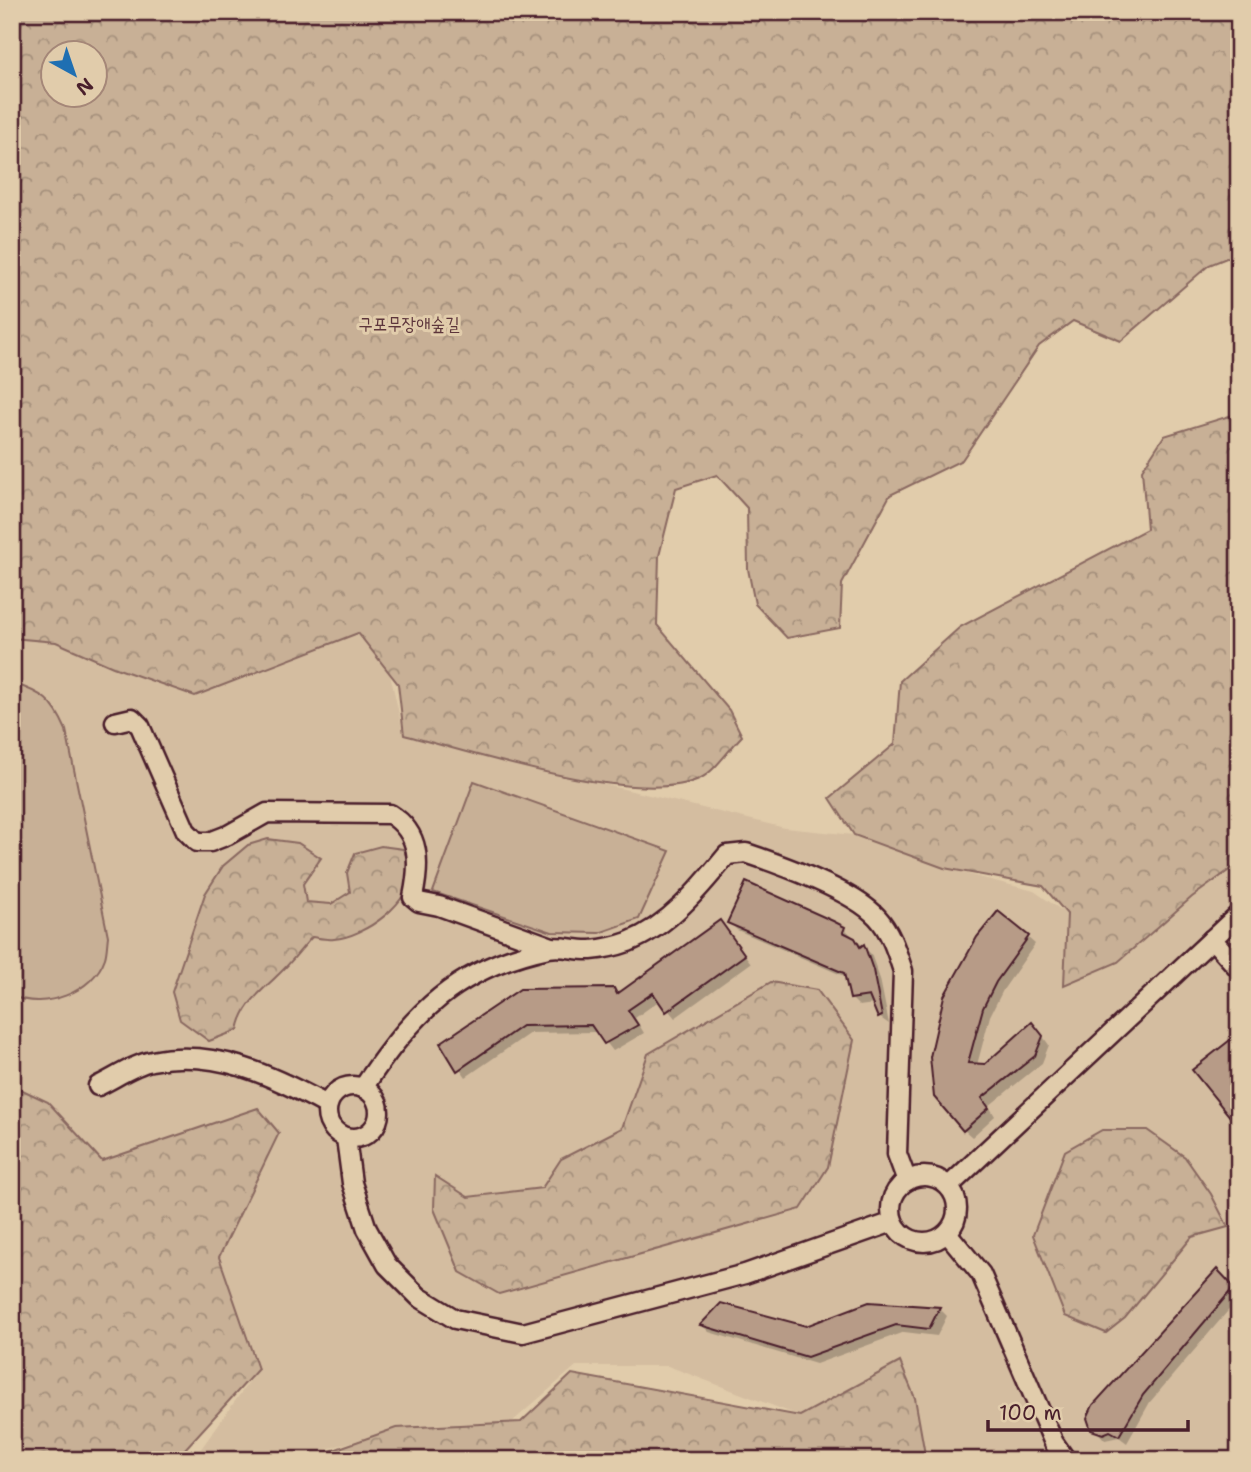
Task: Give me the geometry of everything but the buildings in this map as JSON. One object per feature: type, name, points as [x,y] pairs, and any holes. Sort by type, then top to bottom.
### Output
[{"type":"street","points":[[115,722],[132,718],[140,726],[186,831],[197,842],[210,842],[228,835],[267,813],[390,814],[403,822],[415,843],[419,860],[413,897],[419,902],[439,906],[552,947],[592,950],[628,942],[658,925],[696,892],[727,855],[746,853],[861,902],[880,919],[903,971],[897,1154],[907,1181]]},
{"type":"street","points":[[949,1186],[1239,914]]},
{"type":"street","points":[[1212,939],[1239,970]]},
{"type":"street","points":[[363,1088],[409,1023],[458,983],[505,959],[552,947]]},
{"type":"street","points":[[98,1086],[151,1060],[202,1059],[235,1062],[280,1080],[327,1105]]},
{"type":"street","points":[[349,1086],[363,1088],[376,1098],[379,1119],[366,1135],[346,1138],[330,1126],[327,1105],[339,1089],[349,1086]]},
{"type":"street","points":[[346,1138],[352,1183],[359,1206],[367,1229],[387,1265],[419,1297],[455,1319],[523,1333],[745,1274],[893,1222]]},
{"type":"street","points":[[925,1175],[938,1178],[949,1186],[956,1197],[958,1210],[955,1223],[948,1234],[937,1241],[923,1243],[900,1233],[893,1222],[891,1209],[894,1196],[907,1181],[925,1175]]},
{"type":"street","points":[[948,1234],[981,1274],[1049,1431],[1066,1460]]},
{"type":"shaded area","points":[[358,633],[390,674],[404,736],[785,828],[854,835],[944,868],[1034,891],[1067,914],[1065,985],[1239,863],[1239,1460],[926,1460],[915,1398],[900,1363],[800,1416],[668,1366],[576,1366],[512,1422],[383,1433],[288,1460],[193,1460],[258,1369],[219,1257],[279,1133],[258,1108],[101,1161],[48,1102],[12,1085],[12,638],[55,642],[113,667],[195,696]]},
{"type":"green space","name":"구포무장애숲길","points":[[12,12],[1239,12],[1239,253],[1209,265],[1121,341],[1073,321],[1039,346],[962,460],[890,495],[842,584],[840,628],[787,638],[755,604],[748,569],[747,508],[717,475],[676,488],[659,556],[657,625],[729,710],[742,736],[701,778],[674,785],[639,786],[598,782],[511,764],[404,735],[398,684],[358,633],[195,696],[113,667],[56,642],[12,638]]},
{"type":"green space","points":[[1239,413],[1239,863],[1192,897],[1118,962],[1064,985],[1067,914],[1043,886],[944,868],[854,835],[830,798],[895,744],[900,681],[960,627],[1147,529],[1142,470],[1164,436]]},
{"type":"green space","points":[[12,683],[32,690],[46,699],[66,730],[108,936],[105,958],[90,981],[66,995],[38,1001],[12,996]]},
{"type":"green space","points":[[474,781],[670,851],[639,919],[599,933],[552,932],[433,892]]},
{"type":"green space","points":[[268,839],[298,843],[321,858],[303,884],[306,902],[331,904],[350,892],[347,873],[355,853],[381,846],[403,849],[411,867],[410,881],[396,905],[372,925],[346,937],[312,937],[254,999],[244,1013],[238,1030],[209,1041],[180,1020],[172,992],[205,894],[223,866],[248,845]]},
{"type":"green space","points":[[771,982],[817,990],[854,1040],[828,1167],[801,1209],[499,1294],[460,1272],[434,1209],[435,1176],[468,1197],[542,1188],[561,1159],[622,1128],[648,1054]]},
{"type":"green space","points":[[12,1085],[48,1102],[102,1161],[258,1108],[279,1133],[219,1257],[258,1369],[175,1460],[12,1460]]},
{"type":"green space","points":[[1102,1130],[1147,1130],[1185,1157],[1211,1194],[1228,1227],[1192,1237],[1125,1318],[1106,1333],[1065,1316],[1033,1235],[1065,1151]]},
{"type":"green space","points":[[900,1362],[915,1398],[926,1460],[305,1460],[396,1428],[521,1422],[572,1374],[800,1416]]}]
